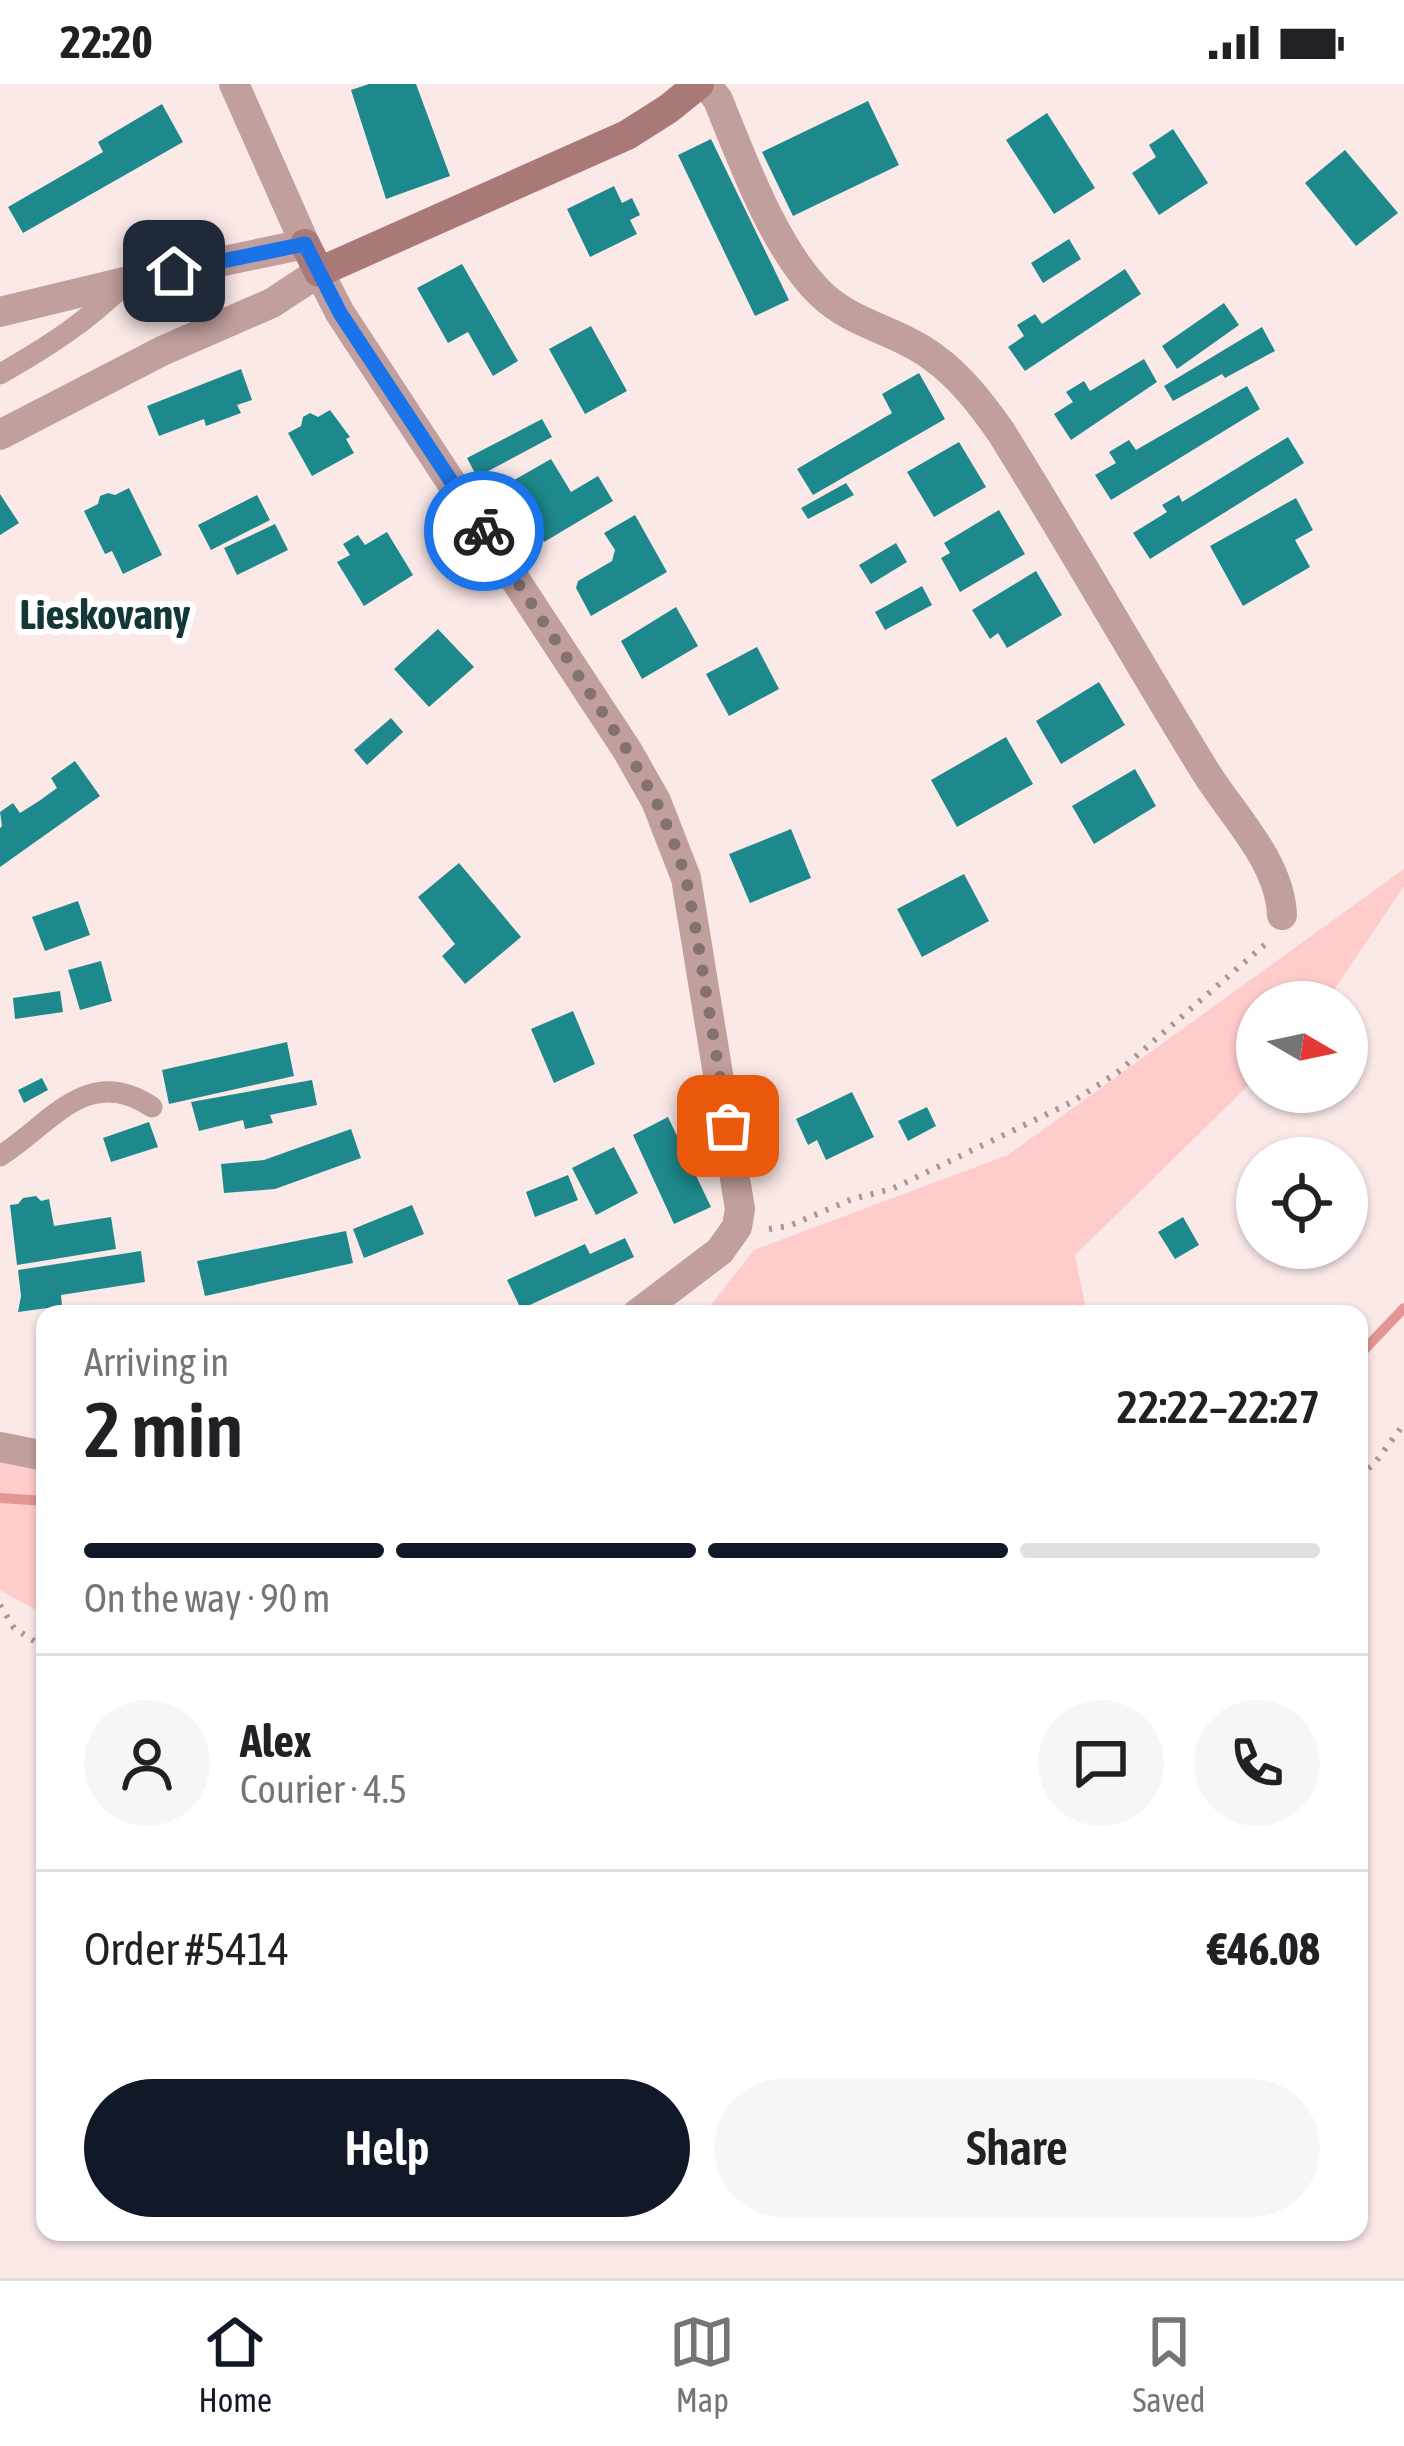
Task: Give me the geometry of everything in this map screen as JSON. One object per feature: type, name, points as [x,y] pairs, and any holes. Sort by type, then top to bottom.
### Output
[{"type":"street","points":[[234,84],[340,313],[627,750],[656,801],[686,878],[740,1193],[737,1227],[720,1251],[650,1305]]},
{"type":"street","points":[[0,312],[128,281],[312,258],[627,135],[702,84],[718,100],[777,232],[821,295],[849,316],[931,355],[979,402],[1001,432],[1206,772],[1253,841],[1281,897],[1282,915]]},
{"type":"street","points":[[0,434],[162,350],[272,303],[312,258]]},
{"type":"street","points":[[0,1447],[36,1454]]},
{"type":"lane","points":[[0,374],[58,341],[128,281]]},
{"type":"lane","points":[[0,1156],[59,1108],[82,1097],[117,1091],[152,1107]]},
{"type":"path","points":[[737,1227],[790,1226],[853,1198],[892,1189],[1072,1102],[1118,1072],[1266,946],[1282,915]]},
{"type":"path","points":[[1368,1469],[1404,1424]]},
{"type":"path","points":[[0,1605],[14,1628],[36,1642]]},
{"type":"shaded area","points":[[1404,869],[1404,886],[1340,981],[1249,981]]},
{"type":"shaded area","points":[[1236,990],[1236,1098],[1075,1255],[1085,1305],[711,1305],[754,1250],[1008,1155]]},
{"type":"shaded area","points":[[0,1462],[36,1467],[36,1610],[0,1590]]},
{"type":"building","points":[[369,84],[416,84],[450,176],[386,199],[351,90]]},
{"type":"building","points":[[868,101],[899,165],[793,216],[762,152]]},
{"type":"building","points":[[162,104],[183,142],[23,233],[8,207],[103,152],[98,142]]},
{"type":"building","points":[[1047,113],[1095,188],[1054,214],[1006,140]]},
{"type":"building","points":[[1173,129],[1208,183],[1159,215],[1132,173],[1156,157],[1149,145]]},
{"type":"building","points":[[711,139],[789,300],[755,316],[678,155]]},
{"type":"building","points":[[1345,150],[1398,213],[1356,246],[1305,183]]},
{"type":"building","points":[[614,186],[622,203],[632,198],[640,215],[630,220],[637,234],[590,257],[567,209]]},
{"type":"building","points":[[1069,239],[1081,259],[1043,283],[1031,263]]},
{"type":"building","points":[[462,264],[518,361],[493,376],[468,332],[448,343],[417,288]]},
{"type":"building","points":[[1125,269],[1141,294],[1025,371],[1008,347],[1024,336],[1017,325],[1035,314],[1042,324]]},
{"type":"building","points":[[1224,303],[1239,325],[1177,369],[1162,346]]},
{"type":"building","points":[[591,326],[627,391],[585,414],[549,349]]},
{"type":"building","points":[[1262,327],[1275,351],[1173,401],[1164,386]]},
{"type":"building","points":[[1144,359],[1157,382],[1071,440],[1054,414],[1073,402],[1066,392],[1084,381],[1090,391]]},
{"type":"building","points":[[241,369],[252,400],[237,405],[241,413],[206,426],[204,419],[159,436],[147,406]]},
{"type":"building","points":[[919,373],[945,419],[813,495],[797,469],[892,413],[882,394]]},
{"type":"building","points":[[1247,386],[1260,409],[1111,500],[1095,475],[1116,463],[1109,452],[1129,440],[1136,450]]},
{"type":"building","points":[[330,410],[350,437],[346,439],[354,453],[312,476],[288,433],[310,413],[318,417]]},
{"type":"building","points":[[542,419],[552,437],[477,477],[467,458]]},
{"type":"building","points":[[1288,437],[1304,463],[1150,559],[1133,533],[1167,512],[1162,505],[1179,495],[1182,502]]},
{"type":"building","points":[[959,442],[986,487],[934,517],[907,472]]},
{"type":"building","points":[[551,459],[571,492],[598,476],[613,501],[544,542],[509,483]]},
{"type":"building","points":[[846,483],[854,495],[808,519],[801,508]]},
{"type":"building","points":[[129,488],[162,555],[123,574],[112,551],[105,554],[84,511],[98,504],[100,496]]},
{"type":"building","points":[[0,494],[19,523],[0,535]]},
{"type":"building","points":[[257,495],[270,520],[211,550],[198,525]]},
{"type":"building","points":[[1296,498],[1313,530],[1295,540],[1310,567],[1243,606],[1210,546]]},
{"type":"building","points":[[999,510],[1025,554],[960,592],[941,558],[950,553],[944,543]]},
{"type":"building","points":[[635,515],[667,572],[591,616],[576,588],[578,581],[612,561],[615,550],[604,533]]},
{"type":"building","points":[[275,524],[288,550],[237,575],[224,548]]},
{"type":"building","points":[[387,532],[413,575],[364,606],[337,562],[350,555],[343,544],[358,535],[365,545]]},
{"type":"building","points":[[896,543],[907,562],[871,584],[859,565]]},
{"type":"building","points":[[1036,571],[1062,615],[1007,648],[998,633],[990,639],[972,610]]},
{"type":"building","points":[[922,586],[932,605],[885,630],[875,612]]},
{"type":"building","points":[[676,607],[698,646],[642,679],[621,641]]},
{"type":"building","points":[[438,629],[474,667],[429,707],[394,669]]},
{"type":"building","points":[[757,647],[779,689],[729,716],[706,674]]},
{"type":"building","points":[[1099,682],[1125,725],[1061,764],[1036,721]]},
{"type":"building","points":[[391,718],[403,732],[367,765],[354,750]]},
{"type":"building","points":[[1006,737],[1033,784],[957,827],[931,780]]},
{"type":"building","points":[[75,761],[100,796],[0,867],[0,812],[13,803],[20,813],[39,801],[57,788],[51,778]]},
{"type":"building","points":[[1135,769],[1156,806],[1094,844],[1072,806]]},
{"type":"building","points":[[791,829],[811,878],[750,903],[729,854]]},
{"type":"building","points":[[459,863],[521,937],[465,984],[442,956],[455,944],[418,897]]},
{"type":"building","points":[[964,874],[989,921],[922,957],[897,909]]},
{"type":"building","points":[[78,901],[90,935],[45,951],[32,917]]},
{"type":"building","points":[[101,961],[112,1001],[80,1010],[68,970]]},
{"type":"building","points":[[60,991],[63,1012],[15,1019],[13,998]]},
{"type":"building","points":[[573,1011],[595,1064],[554,1083],[531,1029]]},
{"type":"building","points":[[287,1042],[294,1076],[169,1104],[162,1070]]},
{"type":"building","points":[[42,1078],[48,1090],[24,1103],[18,1090]]},
{"type":"building","points":[[312,1080],[317,1105],[270,1115],[273,1123],[245,1129],[243,1120],[199,1131],[191,1102]]},
{"type":"building","points":[[852,1092],[874,1137],[826,1160],[817,1140],[808,1145],[796,1119]]},
{"type":"building","points":[[927,1107],[936,1126],[908,1141],[898,1121]]},
{"type":"building","points":[[668,1117],[711,1207],[674,1224],[633,1135]]},
{"type":"building","points":[[149,1122],[158,1147],[111,1162],[103,1138]]},
{"type":"building","points":[[351,1129],[361,1158],[275,1189],[224,1193],[221,1164],[264,1160]]},
{"type":"building","points":[[614,1147],[638,1193],[596,1215],[572,1168]]},
{"type":"building","points":[[568,1175],[578,1200],[535,1217],[526,1192]]},
{"type":"building","points":[[36,1196],[41,1201],[49,1199],[54,1226],[111,1217],[116,1249],[17,1265],[10,1205]]},
{"type":"building","points":[[412,1205],[424,1234],[364,1258],[353,1229]]},
{"type":"building","points":[[1183,1217],[1199,1245],[1175,1259],[1158,1232]]},
{"type":"building","points":[[346,1231],[353,1263],[205,1296],[197,1261]]},
{"type":"building","points":[[625,1238],[634,1257],[530,1305],[519,1305],[507,1280],[585,1244],[590,1254]]},
{"type":"building","points":[[141,1251],[145,1282],[61,1295],[62,1305],[36,1305],[36,1310],[18,1312],[18,1270]]},
{"type":"waterway","points":[[1368,1346],[1404,1308]]},
{"type":"waterway","points":[[0,1498],[36,1500]]},
{"type":"way so far","points":[[484,531],[627,750],[672,837],[686,878],[728,1126]]},
{"type":"district","name":"Lieskovany","points":[[105,614]]},
{"type":"route","points":[[174,271],[305,244],[340,313],[484,531]]}]
